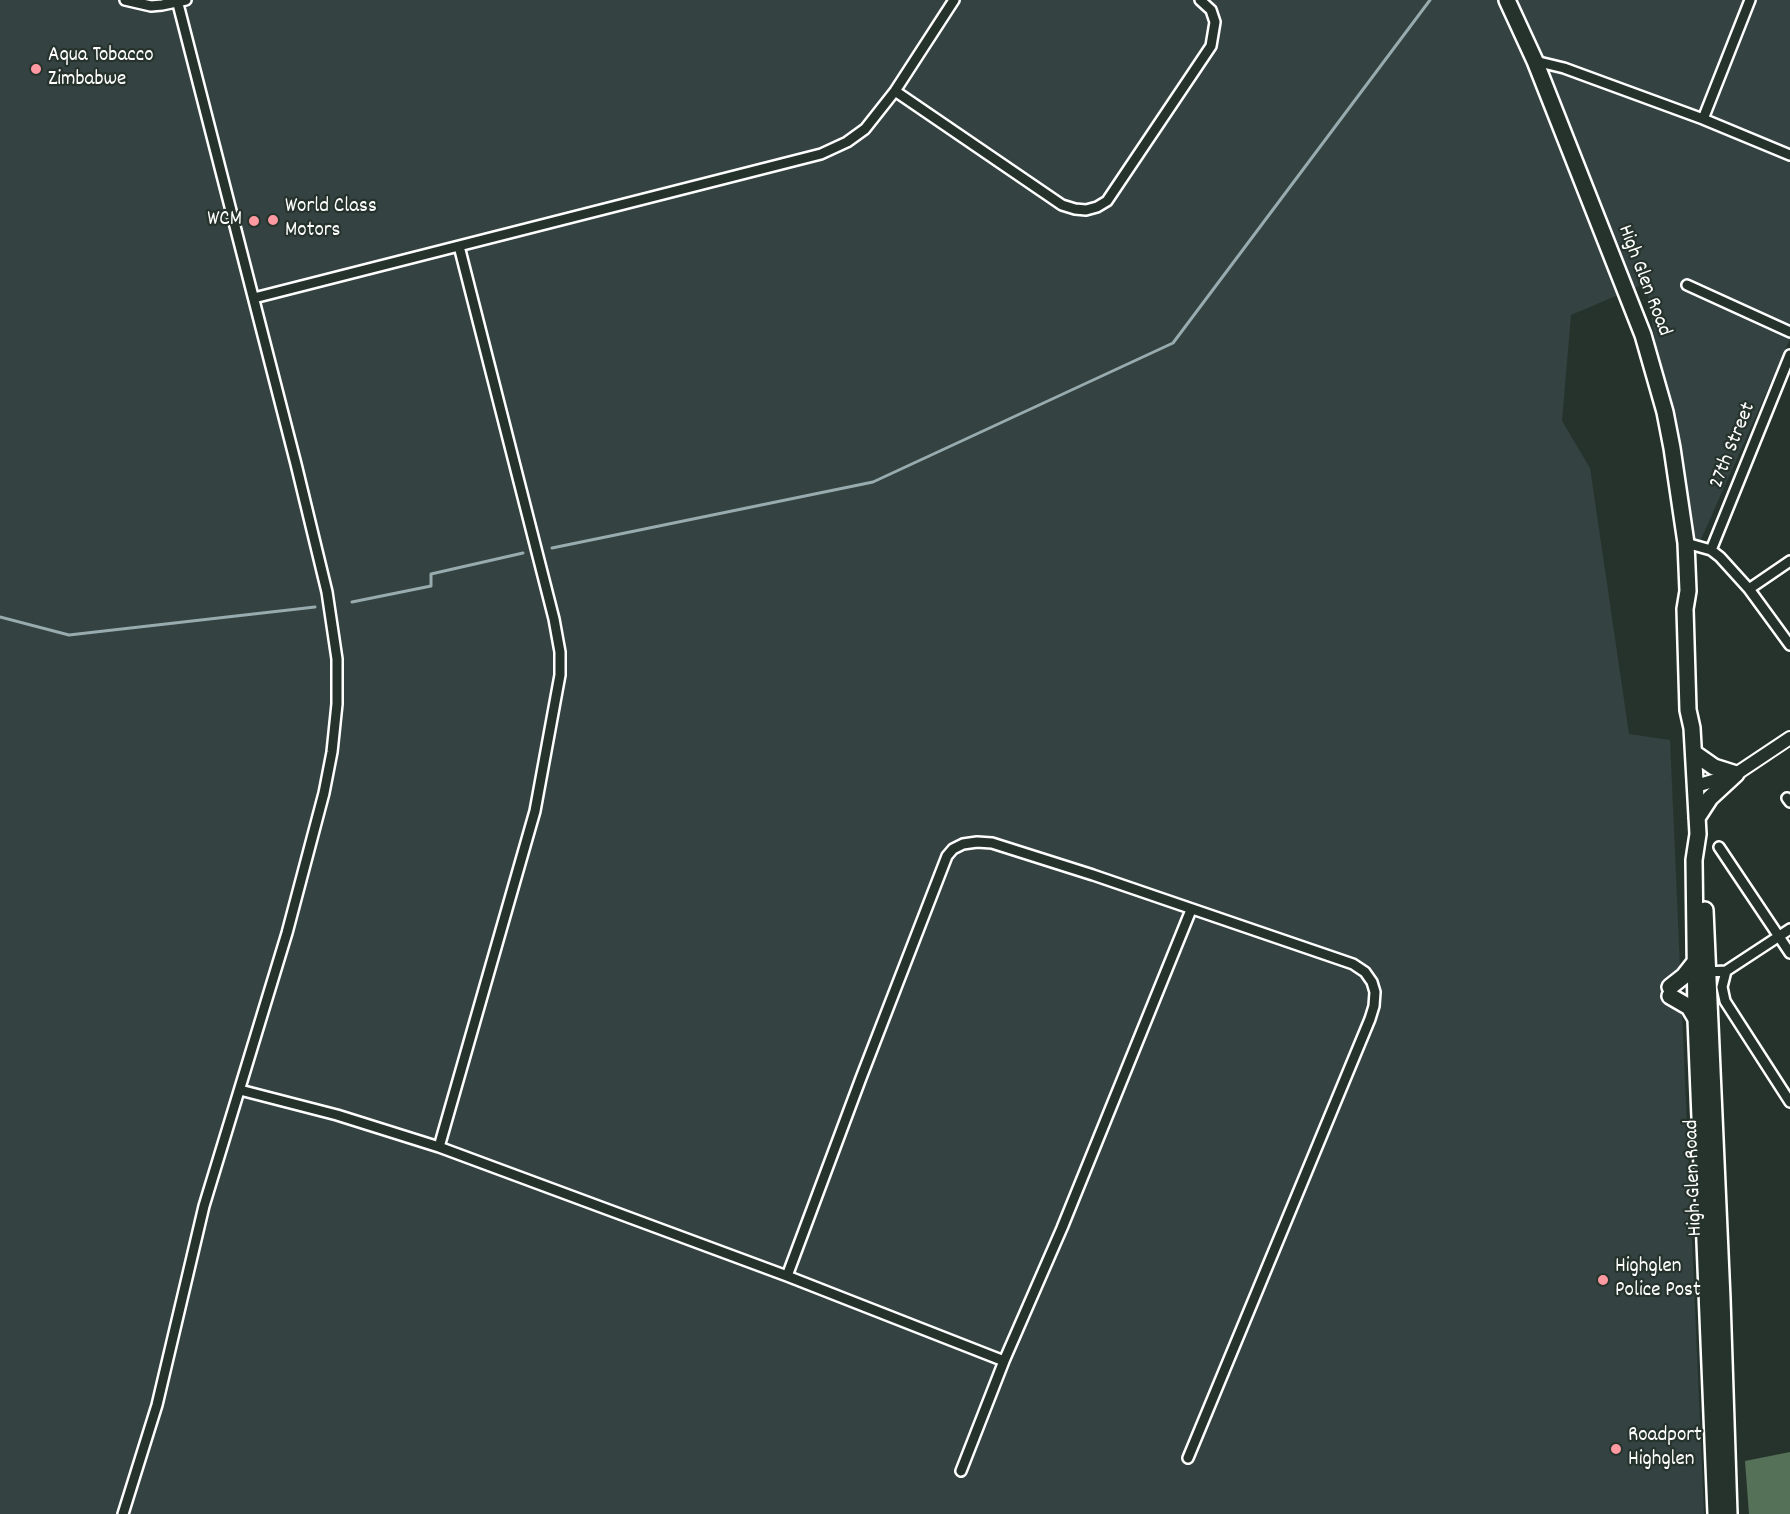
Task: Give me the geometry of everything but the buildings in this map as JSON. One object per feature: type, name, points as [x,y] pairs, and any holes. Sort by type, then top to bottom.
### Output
[{"type":"main road","name":"High Glen Road","points":[[1507,0],[1535,61],[1643,335],[1672,448],[1686,543],[1688,591],[1684,609],[1688,710],[1694,753],[1698,842],[1703,861],[1701,967],[1696,1019],[1716,1514]]},
{"type":"main road","points":[[1694,753],[1714,767],[1736,774],[1708,800],[1697,818]]},
{"type":"main road","name":"High Glen Road","points":[[1701,967],[1721,1287],[1728,1514]]},
{"type":"main road","points":[[1696,1019],[1684,1003],[1670,992],[1684,976],[1701,967]]},
{"type":"street","points":[[123,1514],[157,1406],[204,1206],[287,933],[324,794],[332,752],[337,704],[337,659],[327,592],[180,1],[151,6],[125,0]]},
{"type":"street","points":[[254,298],[821,154],[847,142],[865,129],[895,91],[954,0]]},
{"type":"street","points":[[895,91],[1062,205],[1086,210],[1097,207],[1107,201],[1211,46],[1215,22],[1211,10],[1200,0]]},
{"type":"street","points":[[1703,119],[1750,0]]},
{"type":"street","points":[[1535,61],[1564,68],[1703,119],[1790,155]]},
{"type":"street","points":[[439,1147],[532,822],[560,675],[560,652],[554,619],[459,246]]},
{"type":"street","points":[[1687,285],[1790,332]]},
{"type":"street","name":"27th Street","points":[[1711,550],[1790,355]]},
{"type":"street","points":[[1686,543],[1711,550],[1749,590],[1790,645]]},
{"type":"street","points":[[1749,590],[1790,561]]},
{"type":"street","points":[[1695,786],[1736,774],[1790,738]]},
{"type":"street","points":[[788,1275],[864,1068],[947,856],[953,849],[970,843],[992,843],[1353,964],[1365,972],[1372,982],[1375,992],[1370,1020],[1188,1458]]},
{"type":"street","points":[[1719,847],[1790,953]]},
{"type":"street","points":[[961,1471],[1004,1361],[1062,1228],[1191,910]]},
{"type":"street","points":[[1701,967],[1726,971],[1790,929]]},
{"type":"street","points":[[1726,971],[1722,987],[1725,1001],[1790,1102]]},
{"type":"street","points":[[240,1090],[337,1115],[439,1147],[788,1275],[1004,1361]]},
{"type":"shaded area","points":[[0,0],[1790,0],[1790,339],[1690,564],[1646,283],[1571,315],[1562,421],[1590,468],[1629,734],[1670,740],[1704,1514],[0,1514]]},
{"type":"green space","points":[[1790,1452],[1790,1514],[1749,1514],[1745,1461]]},
{"type":"waterway","points":[[552,548],[873,482],[1173,343],[1430,0]]},
{"type":"waterway","points":[[352,602],[431,586],[431,574],[523,553]]},
{"type":"waterway","points":[[0,617],[69,635],[315,607]]},
{"type":"place","name":"Aqua Tobacco Zimbabwe","points":[[36,69]]},
{"type":"place","name":"World Class Motors","points":[[273,220]]},
{"type":"place","name":"WCM","points":[[254,221]]},
{"type":"place","name":"Highglen Police Post","points":[[1603,1280]]},
{"type":"place","name":"Roadport Highglen","points":[[1616,1449]]}]
